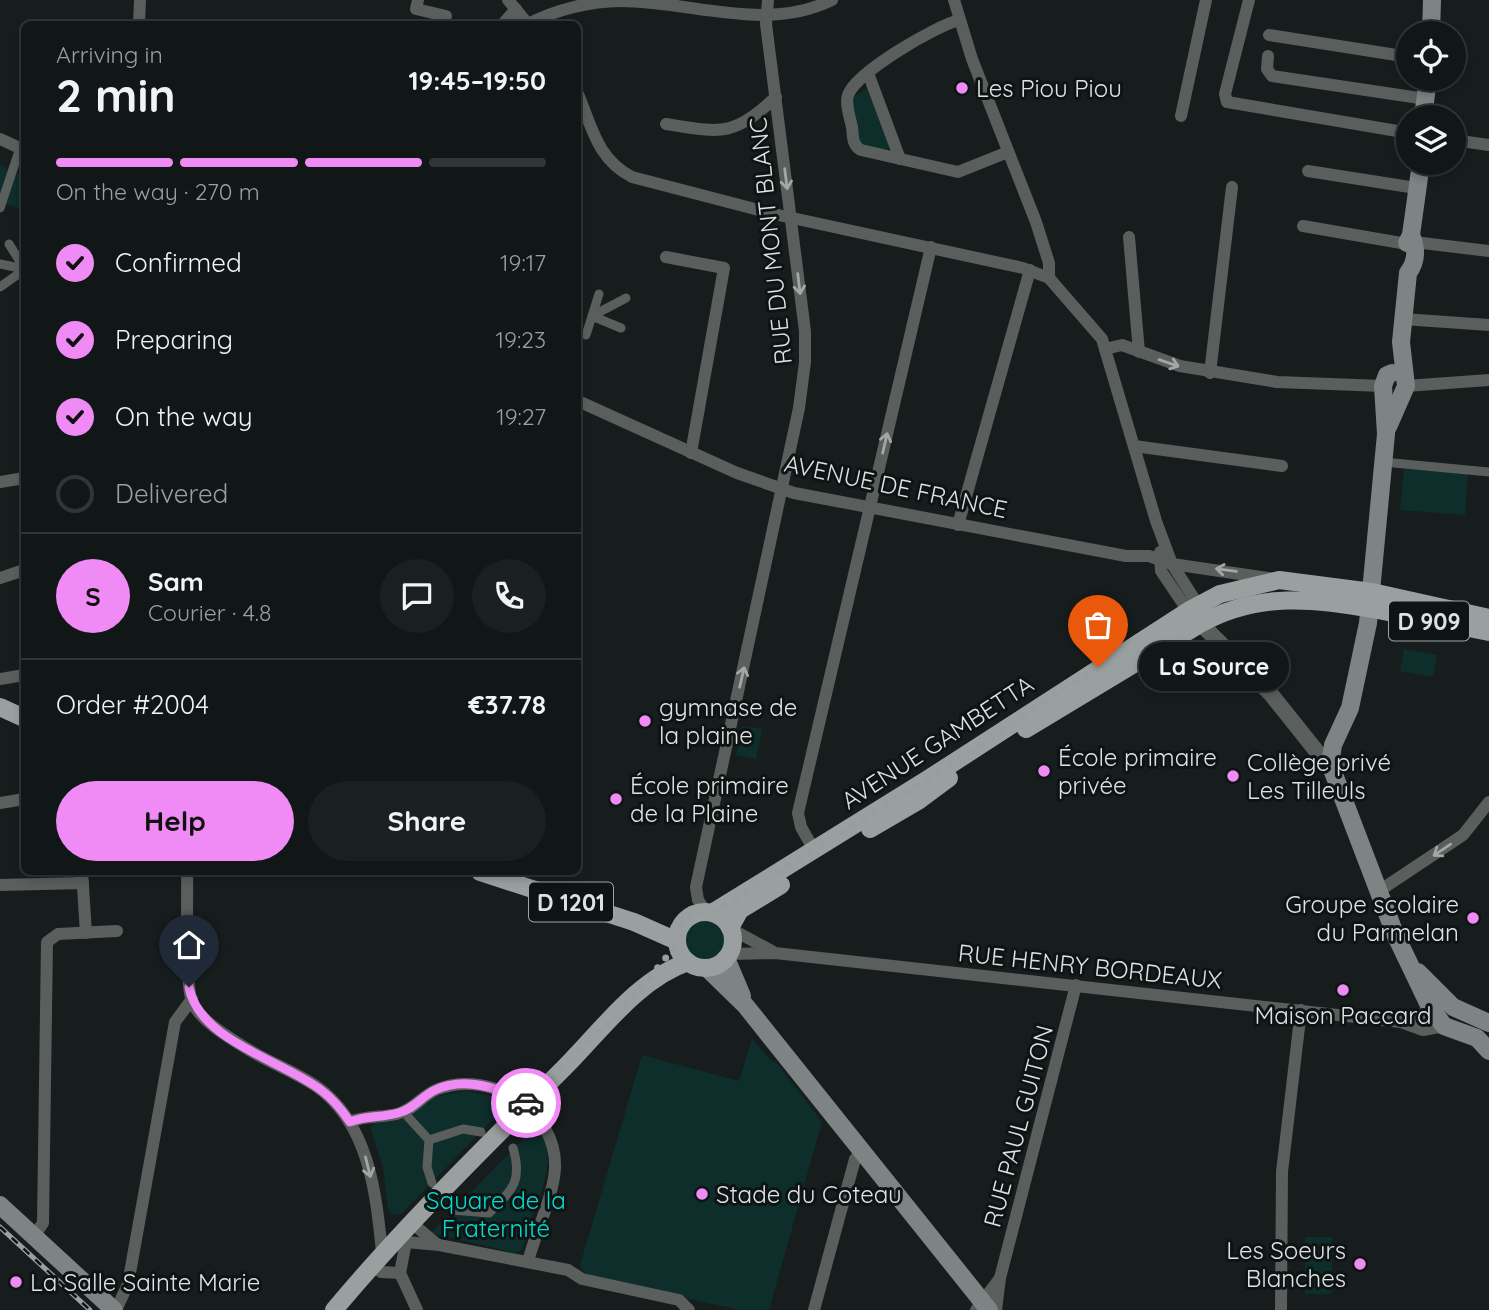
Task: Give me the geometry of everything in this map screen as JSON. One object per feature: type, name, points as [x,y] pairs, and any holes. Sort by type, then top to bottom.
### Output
[{"type":"main road","points":[[1431,21],[1432,0]]},
{"type":"main road","points":[[1425,105],[1426,91]]},
{"type":"main road","points":[[1418,175],[1411,240],[1403,262],[1408,273],[1401,342],[1386,434],[1371,600],[1361,662],[1336,755],[1334,782],[1344,798],[1379,891],[1411,964],[1441,1013],[1485,1043]]},
{"type":"main road","name":"AVENUE DE FRANCE","points":[[1199,614],[1220,594],[1279,580],[1371,600],[1489,632]]},
{"type":"main road","name":"D 909","points":[[1199,614],[1266,600],[1324,600],[1331,594],[1371,600]]},
{"type":"main road","name":"AVENUE DE FRANCE","points":[[1371,600],[1409,601],[1489,618]]},
{"type":"main road","name":"AVENUE GAMBETTA","points":[[709,912],[1199,614]]},
{"type":"main road","name":"AVENUE GAMBETTA","points":[[731,928],[746,905],[906,808],[1160,647],[1199,614]]},
{"type":"main road","points":[[2,710],[21,717]]},
{"type":"main road","name":"D 1201","points":[[489,875],[634,922],[677,943]]},
{"type":"main road","points":[[347,1310],[561,1071],[633,998],[677,943],[681,926],[688,918],[709,912],[722,917],[731,928],[733,940],[727,956],[707,968]]},
{"type":"main road","name":"D 1201","points":[[634,922],[662,923],[688,918]]},
{"type":"main road","points":[[677,943],[688,962]]},
{"type":"main road","points":[[727,956],[746,1005]]},
{"type":"main road","points":[[633,998],[666,971],[688,962],[707,968],[746,1005],[949,1260],[962,1269],[989,1307]]},
{"type":"main road","points":[[1441,1013],[1489,1023]]},
{"type":"main road","points":[[334,1310],[382,1252],[528,1108]]},
{"type":"main road","points":[[0,1205],[115,1310]]},
{"type":"street","points":[[139,21],[140,0]]},
{"type":"street","points":[[418,0],[416,9],[446,16]]},
{"type":"street","name":"RUE DU MONT BLANC","points":[[709,912],[698,900],[696,887],[782,489],[806,362],[805,331],[766,14],[768,0]]},
{"type":"street","points":[[536,21],[570,9],[611,1],[766,14],[813,9],[832,0]]},
{"type":"street","points":[[954,0],[959,20],[1039,230],[1049,278]]},
{"type":"street","points":[[1181,116],[1206,0]]},
{"type":"street","points":[[1249,0],[1225,94],[1227,102],[1396,131]]},
{"type":"street","points":[[504,21],[512,5],[525,21]]},
{"type":"street","points":[[959,20],[943,26],[868,73],[848,96],[855,145],[861,150],[958,172],[1008,152]]},
{"type":"street","points":[[1269,35],[1396,55]]},
{"type":"street","points":[[1268,56],[1267,69],[1272,76],[1426,99]]},
{"type":"street","points":[[868,73],[900,159]]},
{"type":"street","points":[[666,124],[730,130],[745,123],[776,97]]},
{"type":"street","points":[[581,102],[600,149],[624,173],[652,184],[1030,270],[1049,278],[1094,327],[1105,349],[1156,521],[1165,564],[1199,614],[1240,661],[1284,709],[1336,755]]},
{"type":"street","points":[[0,139],[21,149]]},
{"type":"street","points":[[1466,142],[1489,145]]},
{"type":"street","points":[[0,208],[21,152]]},
{"type":"street","points":[[1308,171],[1416,188]]},
{"type":"street","points":[[1210,373],[1232,187]]},
{"type":"street","points":[[1303,226],[1489,251]]},
{"type":"street","points":[[1129,237],[1139,352]]},
{"type":"street","points":[[9,244],[21,264]]},
{"type":"street","points":[[814,850],[801,827],[799,813],[931,247]]},
{"type":"street","points":[[666,257],[724,268],[691,453]]},
{"type":"street","points":[[0,264],[21,268]]},
{"type":"street","points":[[958,526],[1030,270]]},
{"type":"street","points":[[0,287],[21,272]]},
{"type":"street","points":[[14,278],[20,290]]},
{"type":"street","points":[[586,335],[599,294]]},
{"type":"street","points":[[592,316],[626,298]]},
{"type":"street","points":[[592,316],[621,328]]},
{"type":"street","points":[[1403,319],[1489,325]]},
{"type":"street","points":[[1105,349],[1122,345],[1210,373],[1277,382],[1395,384],[1489,380]]},
{"type":"street","name":"AVENUE DE FRANCE","points":[[581,402],[691,453],[782,489],[869,509],[1165,564],[1279,580]]},
{"type":"street","points":[[1133,446],[1282,466]]},
{"type":"street","points":[[1383,463],[1489,472]]},
{"type":"street","points":[[0,482],[21,478]]},
{"type":"street","points":[[0,578],[21,571]]},
{"type":"street","points":[[0,679],[21,676]]},
{"type":"street","points":[[0,803],[21,800]]},
{"type":"street","points":[[1379,891],[1463,835],[1487,808]]},
{"type":"street","points":[[187,875],[192,999],[205,1017],[234,1041],[322,1090],[350,1122],[368,1162],[382,1252]]},
{"type":"street","points":[[0,885],[82,877],[86,933]]},
{"type":"street","name":"RUE HENRY BORDEAUX","points":[[731,928],[775,953]]},
{"type":"street","points":[[34,1236],[43,1223],[47,946],[54,935],[117,932]]},
{"type":"street","name":"RUE HENRY BORDEAUX","points":[[727,956],[775,953],[1076,985],[1401,1022],[1423,1030],[1441,1013]]},
{"type":"street","name":"RUE PAUL GUITON","points":[[989,1307],[1000,1278],[1076,985]]},
{"type":"street","points":[[115,1310],[128,1284],[175,1022],[192,999]]},
{"type":"street","points":[[1281,1310],[1282,1172],[1301,1010]]},
{"type":"street","name":"RUE HENRY BORDEAUX","points":[[1401,1022],[1441,1013]]},
{"type":"street","points":[[350,1122],[367,1116],[397,1114],[411,1108],[434,1090],[460,1085],[498,1089],[528,1108],[549,1137],[555,1168],[549,1197],[528,1262]]},
{"type":"street","points":[[408,1117],[429,1140],[428,1167],[432,1183]]},
{"type":"street","points":[[429,1140],[463,1129],[481,1132]]},
{"type":"street","points":[[452,1210],[489,1213],[513,1189],[517,1175],[513,1148]]},
{"type":"street","points":[[814,1310],[855,1159],[862,1152]]},
{"type":"street","points":[[417,1310],[400,1273],[413,1236],[439,1245],[568,1270],[582,1279],[679,1300],[689,1310]]},
{"type":"street","points":[[381,1272],[400,1273]]},
{"type":"green space","points":[[867,88],[891,145],[885,150],[859,144],[852,98]]},
{"type":"green space","points":[[0,164],[10,172],[21,174],[21,208],[0,203]]},
{"type":"green space","points":[[1404,469],[1468,473],[1465,515],[1400,510]]},
{"type":"green space","points":[[1404,649],[1437,655],[1433,677],[1400,671]]},
{"type":"green space","points":[[1189,653],[1208,657],[1219,672],[1167,665]]},
{"type":"green space","points":[[742,726],[762,729],[756,759],[736,755]]},
{"type":"green space","points":[[705,919],[720,925],[726,940],[720,955],[705,961],[690,955],[684,940],[690,925]]},
{"type":"green space","name":"Stade du Coteau","points":[[752,1038],[771,1061],[776,1062],[822,1122],[769,1310],[740,1310],[587,1277],[580,1265],[642,1055],[739,1081]]},
{"type":"green space","name":"Square de la Fraternité","points":[[466,1091],[501,1098],[503,1109],[402,1213],[394,1215],[388,1209],[383,1168],[370,1127],[375,1123],[400,1120],[438,1096]]},
{"type":"green space","name":"Square de la Fraternité","points":[[534,1128],[543,1138],[547,1165],[540,1195],[524,1234],[527,1235],[522,1250],[515,1253],[431,1233]]},
{"type":"green space","points":[[1305,1237],[1332,1237],[1332,1294],[1305,1294]]},
{"type":"railway","points":[[0,1227],[90,1310]]},
{"type":"way so far","points":[[526,1103],[633,998],[677,945],[678,930],[693,914],[712,913],[783,871],[1098,667]]},
{"type":"place","name":"Les Piou Piou","points":[[962,88]]},
{"type":"place","name":"La Source","points":[[1098,667]]},
{"type":"place","name":"gymnase de la plaine","points":[[645,721]]},
{"type":"place","name":"École primaire privée","points":[[1044,771]]},
{"type":"place","name":"Collège privé Les Tilleuls","points":[[1233,776]]},
{"type":"place","name":"École primaire de la Plaine","points":[[616,799]]},
{"type":"place","name":"Groupe scolaire du Parmelan","points":[[1473,918]]},
{"type":"place","name":"Maison Paccard","points":[[1343,990]]},
{"type":"place","name":"Stade du Coteau","points":[[702,1194]]},
{"type":"place","name":"Les Soeurs Blanches","points":[[1360,1264]]},
{"type":"place","name":"La Salle Sainte Marie","points":[[16,1282]]},
{"type":"route","points":[[189,987],[194,1005],[214,1025],[246,1049],[322,1090],[350,1122],[367,1116],[397,1114],[411,1108],[434,1090],[460,1085],[473,1084],[498,1089],[524,1105],[526,1103]]}]
